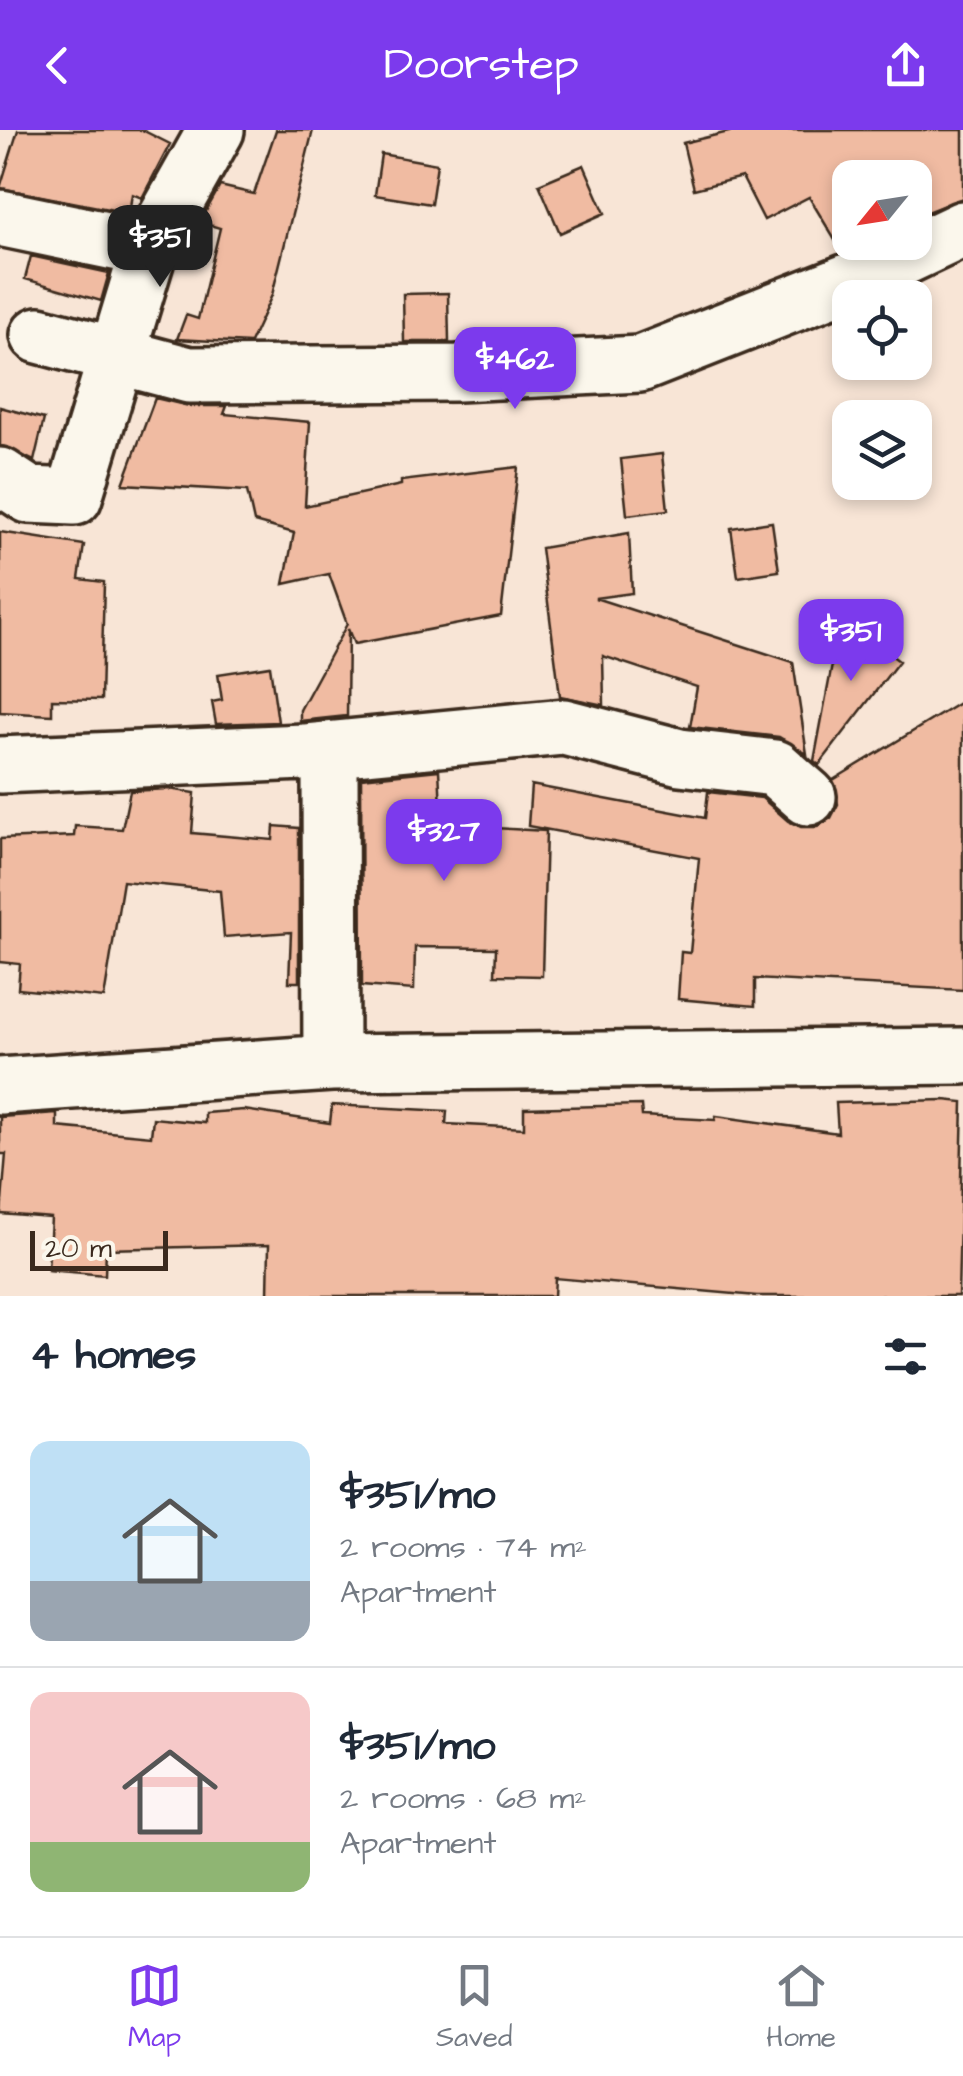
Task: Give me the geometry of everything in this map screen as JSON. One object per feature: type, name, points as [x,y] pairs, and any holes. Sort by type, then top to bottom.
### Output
[{"type":"street","points":[[0,476],[29,495],[74,497],[149,248],[216,130]]},
{"type":"street","points":[[0,218],[149,248]]},
{"type":"street","points":[[39,335],[189,375],[458,373],[640,364],[868,274],[963,229]]},
{"type":"street","points":[[0,765],[304,752],[564,727],[680,758],[775,768],[808,796]]},
{"type":"street","points":[[304,752],[322,758],[330,771],[331,1063]]},
{"type":"street","points":[[0,1086],[331,1063],[963,1056]]},
{"type":"building","points":[[18,130],[142,130],[170,144],[142,198],[132,194],[129,213],[0,188]]},
{"type":"building","points":[[276,130],[313,130],[272,295],[250,343],[177,339],[186,315],[198,319],[220,228],[200,222],[220,186],[254,194]]},
{"type":"building","points":[[737,130],[963,130],[963,198],[932,210],[932,160],[832,160],[832,235],[809,197],[764,220],[742,177],[694,189],[683,143]]},
{"type":"building","points":[[381,154],[437,164],[431,204],[375,195]]},
{"type":"building","points":[[584,165],[605,213],[560,233],[539,184]]},
{"type":"building","points":[[31,256],[109,273],[101,301],[25,279]]},
{"type":"building","points":[[448,293],[449,342],[404,342],[403,294]]},
{"type":"building","points":[[155,398],[189,406],[227,406],[224,414],[310,422],[305,506],[401,485],[401,481],[518,467],[501,616],[354,644],[348,629],[347,716],[300,721],[300,710],[347,624],[329,574],[284,584],[294,533],[254,522],[247,491],[123,484]]},
{"type":"building","points":[[0,407],[44,419],[34,461],[0,445]]},
{"type":"building","points":[[662,454],[668,510],[627,515],[621,459]]},
{"type":"building","points":[[772,522],[779,571],[738,577],[731,528]]},
{"type":"building","points":[[0,532],[84,545],[79,579],[104,582],[101,700],[52,699],[52,715],[0,712]]},
{"type":"building","points":[[629,533],[632,593],[595,598],[793,662],[807,754],[779,737],[690,727],[697,687],[603,656],[604,705],[560,696],[541,548]]},
{"type":"building","points":[[841,617],[899,661],[819,765],[814,761]]},
{"type":"building","points":[[270,666],[278,722],[216,724],[212,702],[222,700],[218,674]]},
{"type":"building","points":[[963,701],[963,990],[755,979],[755,1006],[678,999],[681,952],[690,953],[699,858],[528,826],[531,785],[705,818],[708,792],[762,798],[788,821],[801,827],[817,827],[831,818],[838,804],[833,780]]},
{"type":"building","points":[[439,770],[442,825],[546,831],[542,976],[495,975],[496,948],[415,947],[414,990],[362,986],[361,778]]},
{"type":"building","points":[[169,789],[195,793],[192,833],[273,840],[274,826],[299,828],[299,982],[289,982],[291,932],[224,937],[220,891],[123,881],[104,998],[18,989],[20,964],[0,962],[0,839],[74,836],[75,826],[122,829],[130,791]]},
{"type":"building","points":[[963,1102],[958,1296],[757,1296],[555,1278],[554,1296],[268,1296],[269,1245],[106,1249],[105,1275],[48,1270],[51,1218],[1,1214],[6,1154],[0,1154],[0,1117],[57,1113],[57,1127],[151,1136],[153,1118],[205,1123],[205,1113],[244,1110],[330,1123],[332,1105],[447,1111],[446,1124],[524,1128],[524,1108],[641,1105],[642,1116],[715,1120],[716,1116],[838,1133],[836,1103]]}]
